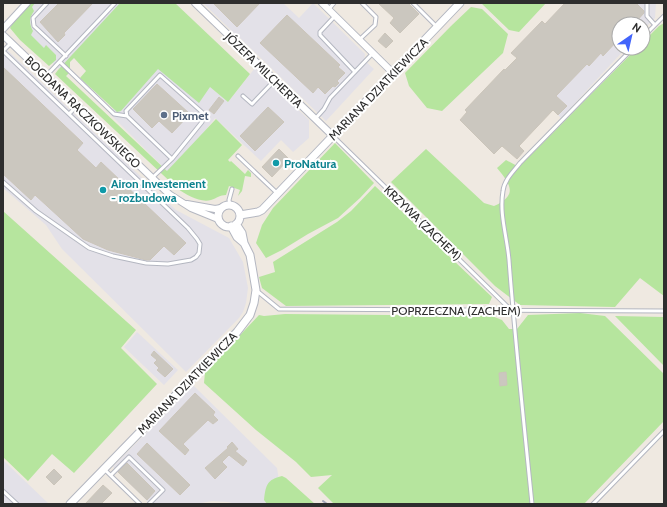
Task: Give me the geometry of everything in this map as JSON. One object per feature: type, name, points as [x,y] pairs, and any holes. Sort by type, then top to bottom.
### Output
[{"type":"street","points":[[3,29],[27,3]]},
{"type":"street","name":"JÓZEFA MILCHERTA","points":[[195,3],[333,136]]},
{"type":"street","points":[[322,3],[393,73]]},
{"type":"street","name":"MARIANA DZIATKIEWICZA","points":[[240,215],[262,210],[460,3]]},
{"type":"street","name":"BOGDANA RACZKOWSKIEGO","points":[[3,35],[169,194],[190,208],[218,220],[223,225],[234,225]]},
{"type":"street","name":"BOGDANA RACZKOWSKIEGO","points":[[182,202],[208,208],[221,208],[226,205],[230,205]]},
{"type":"street","points":[[230,205],[237,208],[240,215],[239,220],[234,225]]},
{"type":"street","points":[[218,220],[218,215],[221,208]]},
{"type":"street","name":"MARIANA DZIATKIEWICZA","points":[[70,504],[245,322],[252,310],[256,290],[250,255],[244,243],[242,233],[234,225]]},
{"type":"lane","points":[[47,3],[33,18],[34,26],[66,56]]},
{"type":"lane","points":[[46,76],[115,3]]},
{"type":"lane","points":[[328,10],[334,3]]},
{"type":"lane","points":[[360,40],[375,25],[376,17],[362,3]]},
{"type":"lane","points":[[413,3],[438,27]]},
{"type":"lane","points":[[647,3],[647,16],[655,25]]},
{"type":"lane","points":[[335,16],[320,32],[320,35],[355,72]]},
{"type":"lane","points":[[651,29],[664,16]]},
{"type":"lane","points":[[3,182],[36,211],[89,248],[113,256],[146,263],[168,264],[196,258],[200,249],[200,244],[197,239],[3,51],[11,43]]},
{"type":"lane","points":[[315,119],[324,109],[330,98],[373,53]]},
{"type":"lane","points":[[532,504],[512,311],[508,253],[501,214],[502,193],[505,182],[520,163],[625,56]]},
{"type":"lane","points":[[60,62],[114,114],[127,116],[172,159]]},
{"type":"lane","points":[[127,116],[126,111],[160,75],[204,113],[202,122],[172,159],[152,178]]},
{"type":"lane","points":[[243,96],[252,104],[275,80]]},
{"type":"lane","points":[[69,114],[77,106]]},
{"type":"lane","name":"KRZYWA (ZACHEM)","points":[[333,136],[512,311]]},
{"type":"lane","points":[[238,156],[278,194]]},
{"type":"lane","points":[[230,205],[229,200],[232,189]]},
{"type":"lane","name":"POPRZECZNA (ZACHEM)","points":[[256,290],[279,309],[664,311]]},
{"type":"lane","points":[[593,504],[664,431]]},
{"type":"lane","points":[[111,475],[129,457],[163,490],[149,504]]},
{"type":"lane","points":[[104,469],[140,504]]},
{"type":"lane","points":[[3,491],[17,504]]},
{"type":"shaded area","points":[[34,3],[126,3],[70,62],[70,72],[66,76],[18,29]]},
{"type":"shaded area","points":[[203,3],[283,3],[299,18],[313,3],[365,54],[364,60],[374,69],[326,121]]},
{"type":"shaded area","points":[[565,3],[656,3],[655,18],[651,22],[651,16],[611,16],[611,56],[619,56],[561,118],[509,67],[517,58],[511,53],[542,21],[545,24]]},
{"type":"shaded area","points":[[3,46],[176,210],[229,238],[243,262],[248,288],[243,312],[239,318],[186,372],[62,249],[46,225],[3,188]]},
{"type":"shaded area","points":[[159,64],[210,87],[228,102],[255,68],[309,120],[309,138],[293,152],[281,140],[261,161],[215,118],[171,175],[109,113]]},
{"type":"shaded area","points":[[137,332],[178,370],[164,385],[124,347]]},
{"type":"shaded area","points":[[193,385],[277,468],[283,504],[236,504],[212,501],[196,504],[150,504],[113,467]]},
{"type":"shaded area","points":[[3,460],[49,504],[3,504]]},
{"type":"green space","points":[[30,3],[35,3],[32,7],[34,11],[30,21],[33,31],[31,35],[44,48],[46,45],[56,55],[56,60],[49,66],[20,40],[10,28],[15,19]]},
{"type":"green space","points":[[120,3],[175,3],[250,74],[228,102],[210,87],[199,103],[158,69],[121,111],[117,112],[80,78],[86,71],[74,58],[70,62],[70,72],[66,76],[167,171],[216,119],[242,145],[228,160],[245,174],[248,170],[251,173],[251,177],[245,176],[242,191],[238,196],[240,190],[229,186],[226,195],[207,201],[185,194],[55,74]]},
{"type":"green space","points":[[481,3],[546,3],[519,32],[509,30]]},
{"type":"green space","points":[[471,7],[482,9],[508,34],[503,53],[442,111],[427,108],[409,86],[405,73]]},
{"type":"green space","points":[[664,23],[664,296],[640,278],[615,307],[520,305],[495,286],[391,182],[426,149],[484,203],[494,206],[502,202],[507,198],[510,189],[506,180],[497,168],[506,160],[519,167],[629,56],[651,56],[651,34]]},
{"type":"green space","points":[[335,143],[374,183],[338,218],[266,258],[256,243],[262,225],[273,208]]},
{"type":"green space","points":[[375,186],[492,297],[489,304],[286,306],[262,288],[259,277],[275,272],[273,262],[337,222],[351,211]]},
{"type":"green space","points":[[3,211],[136,330],[121,348],[157,384],[74,473],[52,454],[28,481],[3,457]]},
{"type":"green space","points":[[580,313],[605,316],[664,374],[664,421],[584,504],[334,504],[318,488],[332,475],[311,477],[296,462],[256,430],[204,383],[205,372],[259,315],[492,316],[502,320],[509,329],[517,329],[528,315]]},
{"type":"green space","points":[[615,316],[664,317],[664,366]]},
{"type":"green space","points":[[282,476],[315,504],[267,504],[264,500],[268,484],[273,479]]},
{"type":"building","points":[[59,3],[93,3],[64,33],[65,35],[58,42],[40,22]]},
{"type":"building","points":[[213,3],[260,3],[237,27]]},
{"type":"building","points":[[378,3],[408,3],[419,14],[400,33],[390,23],[394,18]]},
{"type":"building","points":[[565,3],[636,3],[644,11],[641,16],[611,16],[611,48],[603,56],[601,53],[589,66],[587,64],[556,96],[567,106],[558,115],[553,110],[519,146],[524,151],[517,159],[502,146],[494,154],[460,120],[467,112],[465,110],[504,69],[505,70],[517,58],[511,53],[542,21],[545,24]]},
{"type":"building","points":[[287,15],[340,65],[338,67],[345,73],[337,81],[339,83],[335,87],[333,86],[325,94],[318,87],[313,93],[260,43]]},
{"type":"building","points":[[385,33],[393,41],[386,48],[378,41]]},
{"type":"building","points":[[3,67],[83,143],[77,150],[96,168],[101,162],[186,243],[174,255],[164,246],[150,260],[146,260],[108,250],[83,239],[35,195],[31,200],[3,174]]},
{"type":"building","points":[[157,84],[190,114],[172,133],[159,121],[152,128],[133,109]]},
{"type":"building","points":[[219,97],[224,101],[214,114],[209,110]]},
{"type":"building","points":[[268,107],[284,122],[255,151],[240,136]]},
{"type":"building","name":"ProNatura","points":[[279,149],[289,159],[272,177],[262,167]]},
{"type":"building","points":[[154,351],[173,369],[165,377],[157,370],[159,368],[154,363],[157,360],[151,355]]},
{"type":"building","points":[[506,372],[507,385],[500,386],[499,373]]},
{"type":"building","points":[[195,393],[215,412],[213,415],[218,420],[213,424],[208,420],[183,444],[189,450],[185,455],[159,431]]},
{"type":"building","points":[[232,442],[238,449],[235,451],[247,461],[243,466],[229,455],[222,462],[227,467],[215,479],[205,468],[228,448],[227,447]]},
{"type":"building","points":[[147,443],[190,485],[180,495],[137,454]]},
{"type":"building","points":[[127,463],[155,491],[147,500],[118,472]]},
{"type":"building","points":[[54,469],[62,477],[54,485],[46,477]]},
{"type":"building","points":[[103,485],[112,493],[101,504],[85,504]]},
{"type":"railway","points":[[323,501],[327,504]]},
{"type":"place","name":"Pixmet","points":[[164,115]]},
{"type":"place","name":"ProNatura","points":[[276,163]]},
{"type":"place","name":"Airon Investement - rozbudowa","points":[[103,190]]}]
